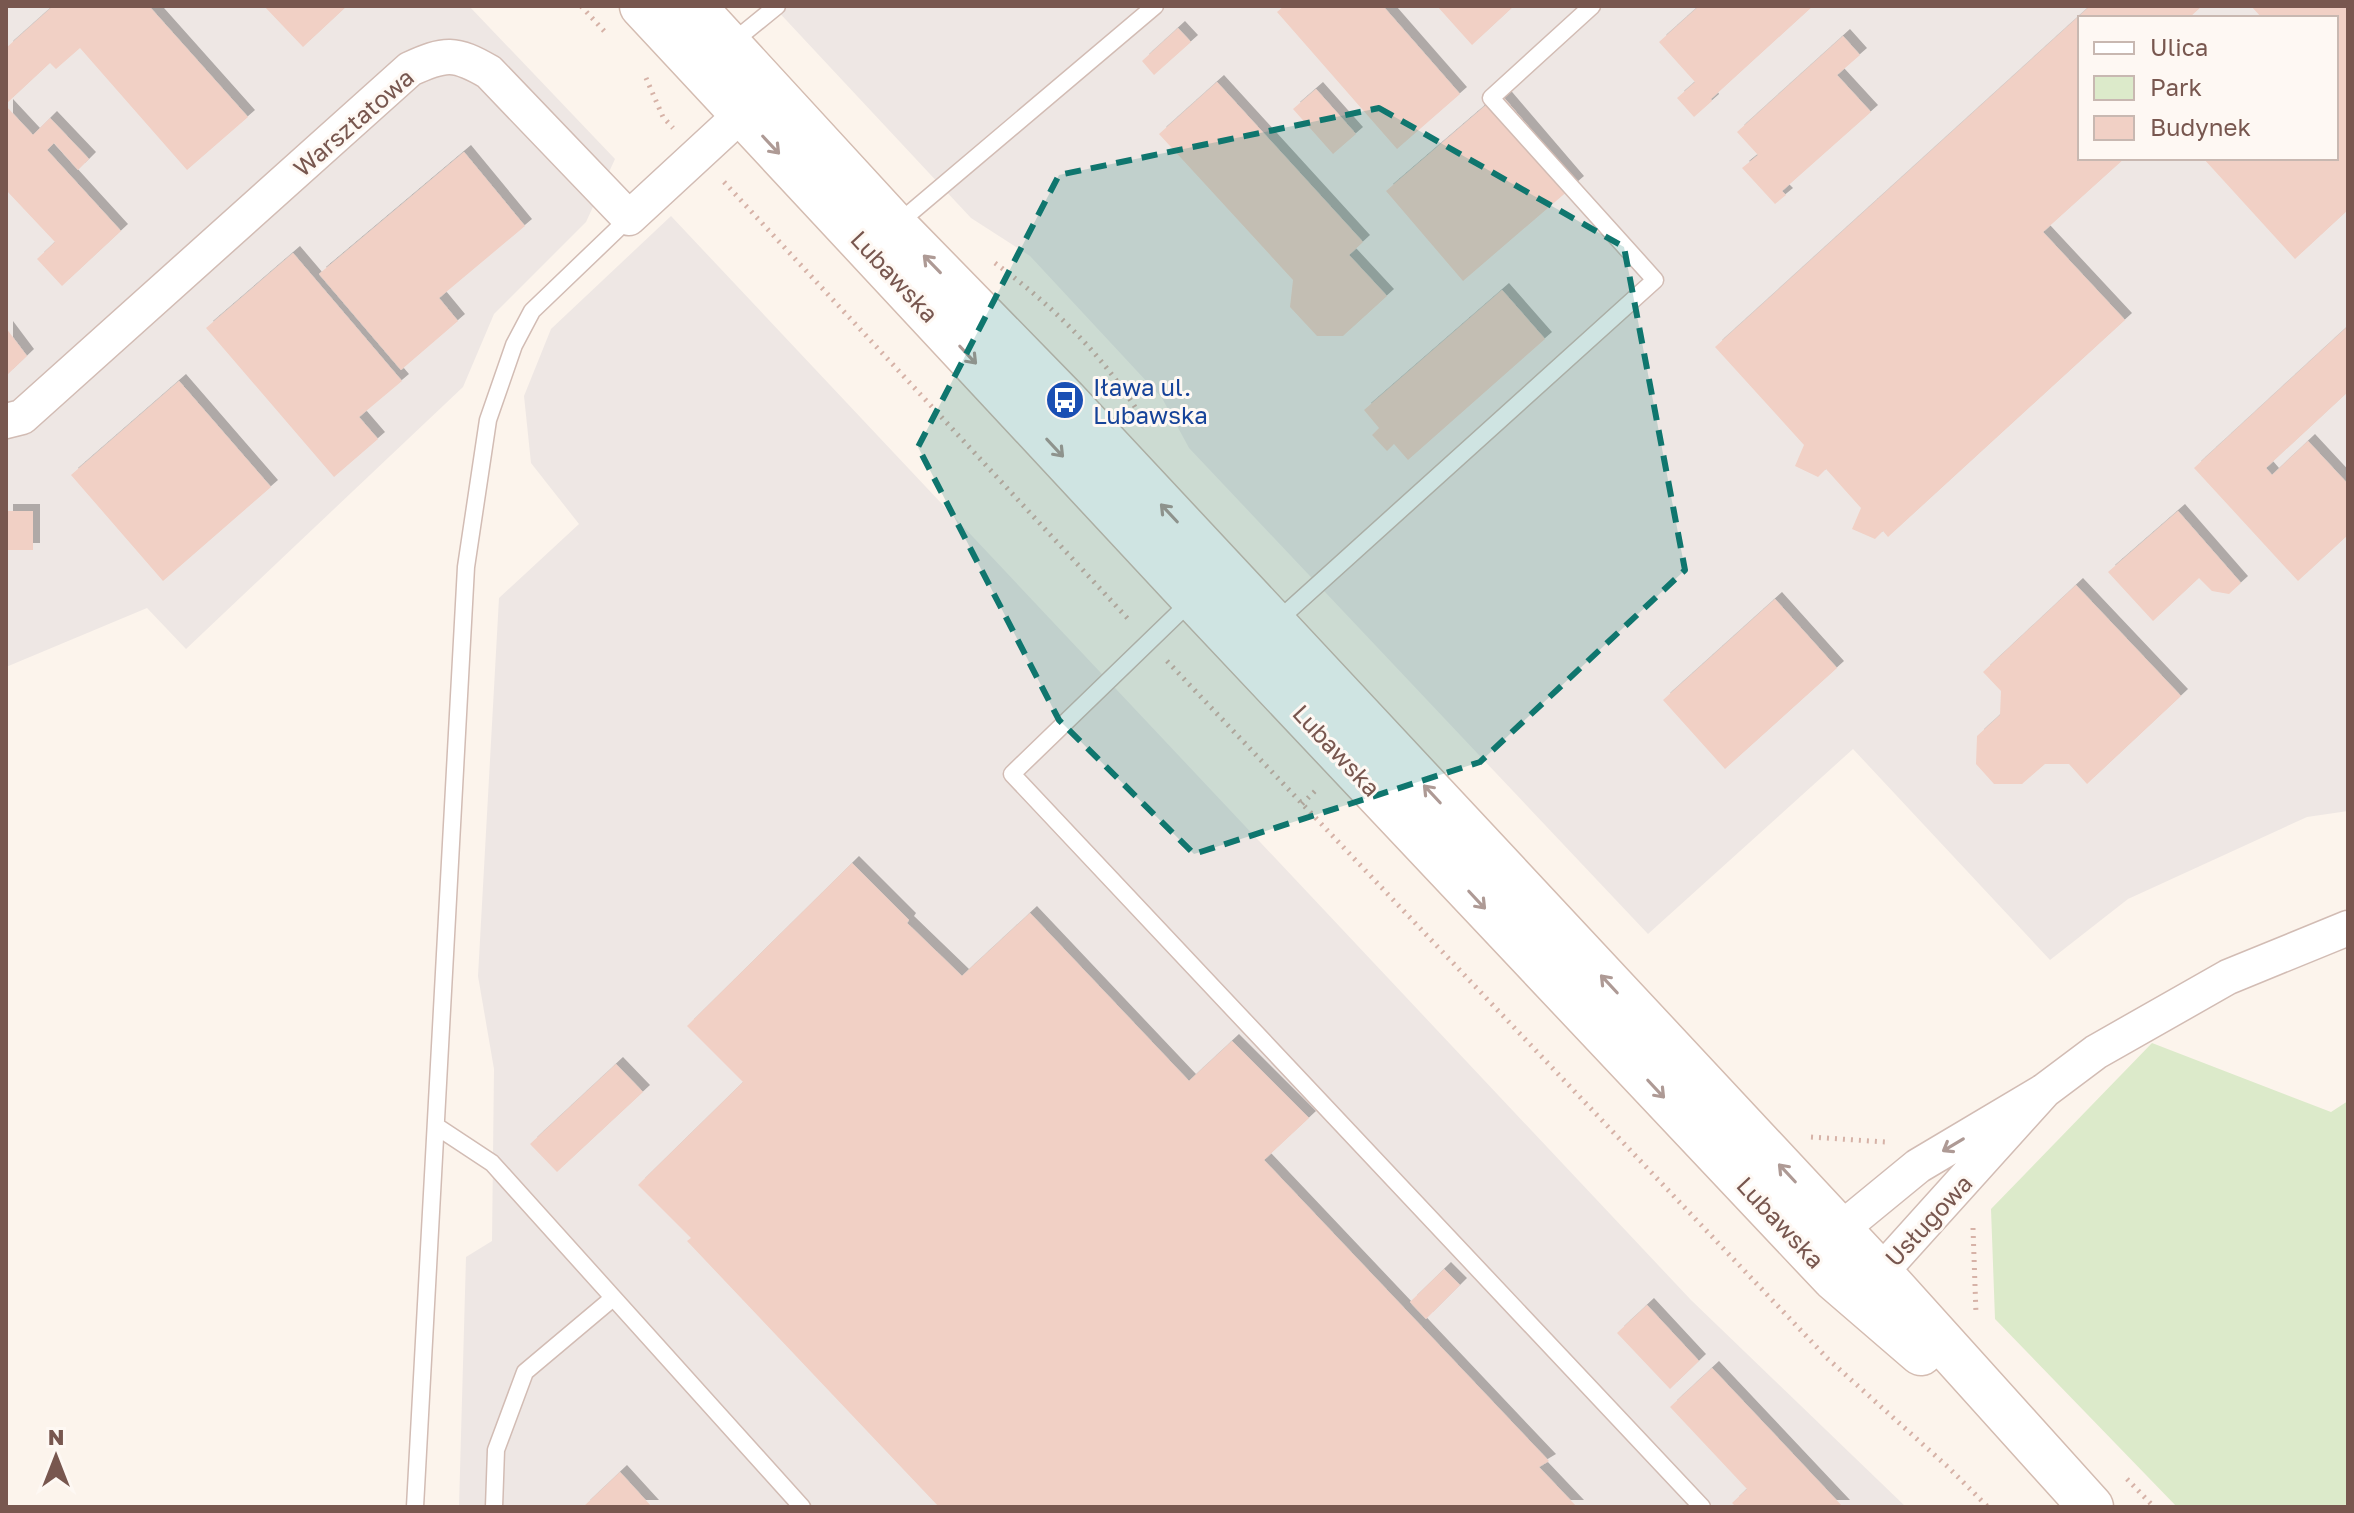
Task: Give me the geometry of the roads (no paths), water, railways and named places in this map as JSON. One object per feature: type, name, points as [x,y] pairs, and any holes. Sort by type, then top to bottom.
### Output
[{"type":"main road","name":"Lubawska","points":[[642,6],[715,58],[1258,638],[1840,1230],[2091,1507]]},
{"type":"main road","name":"Lubawska","points":[[693,6],[715,58]]},
{"type":"main road","name":"Lubawska","points":[[756,101],[895,226],[1065,400],[1208,585]]},
{"type":"main road","name":"Lubawska","points":[[1258,638],[1834,1278],[2055,1470]]},
{"type":"street","name":"Warsztatowa","points":[[6,421],[22,417],[410,69],[436,57],[464,58],[489,72],[629,218]]},
{"type":"street","points":[[629,218],[756,101]]},
{"type":"street","name":"Usługowa","points":[[1840,1230],[1918,1166],[2044,1091],[2096,1052],[2228,977],[2348,928]]},
{"type":"street","name":"Usługowa","points":[[1834,1278],[1880,1273],[2044,1091]]},
{"type":"street","points":[[1834,1278],[1840,1230]]},
{"type":"lane","points":[[715,58],[777,6]]},
{"type":"lane","points":[[895,226],[1155,6]]},
{"type":"lane","points":[[1258,638],[1655,280],[1491,98],[1592,6]]},
{"type":"lane","points":[[415,1507],[466,567],[488,420],[514,345],[532,311],[629,218]]},
{"type":"lane","points":[[1208,585],[1012,774],[1702,1507]]},
{"type":"lane","points":[[436,1126],[492,1163],[802,1507]]},
{"type":"lane","points":[[494,1507],[496,1450],[525,1372],[613,1298]]},
{"type":"place","name":"Iława ul. Lubawska","points":[[1065,400]]}]
